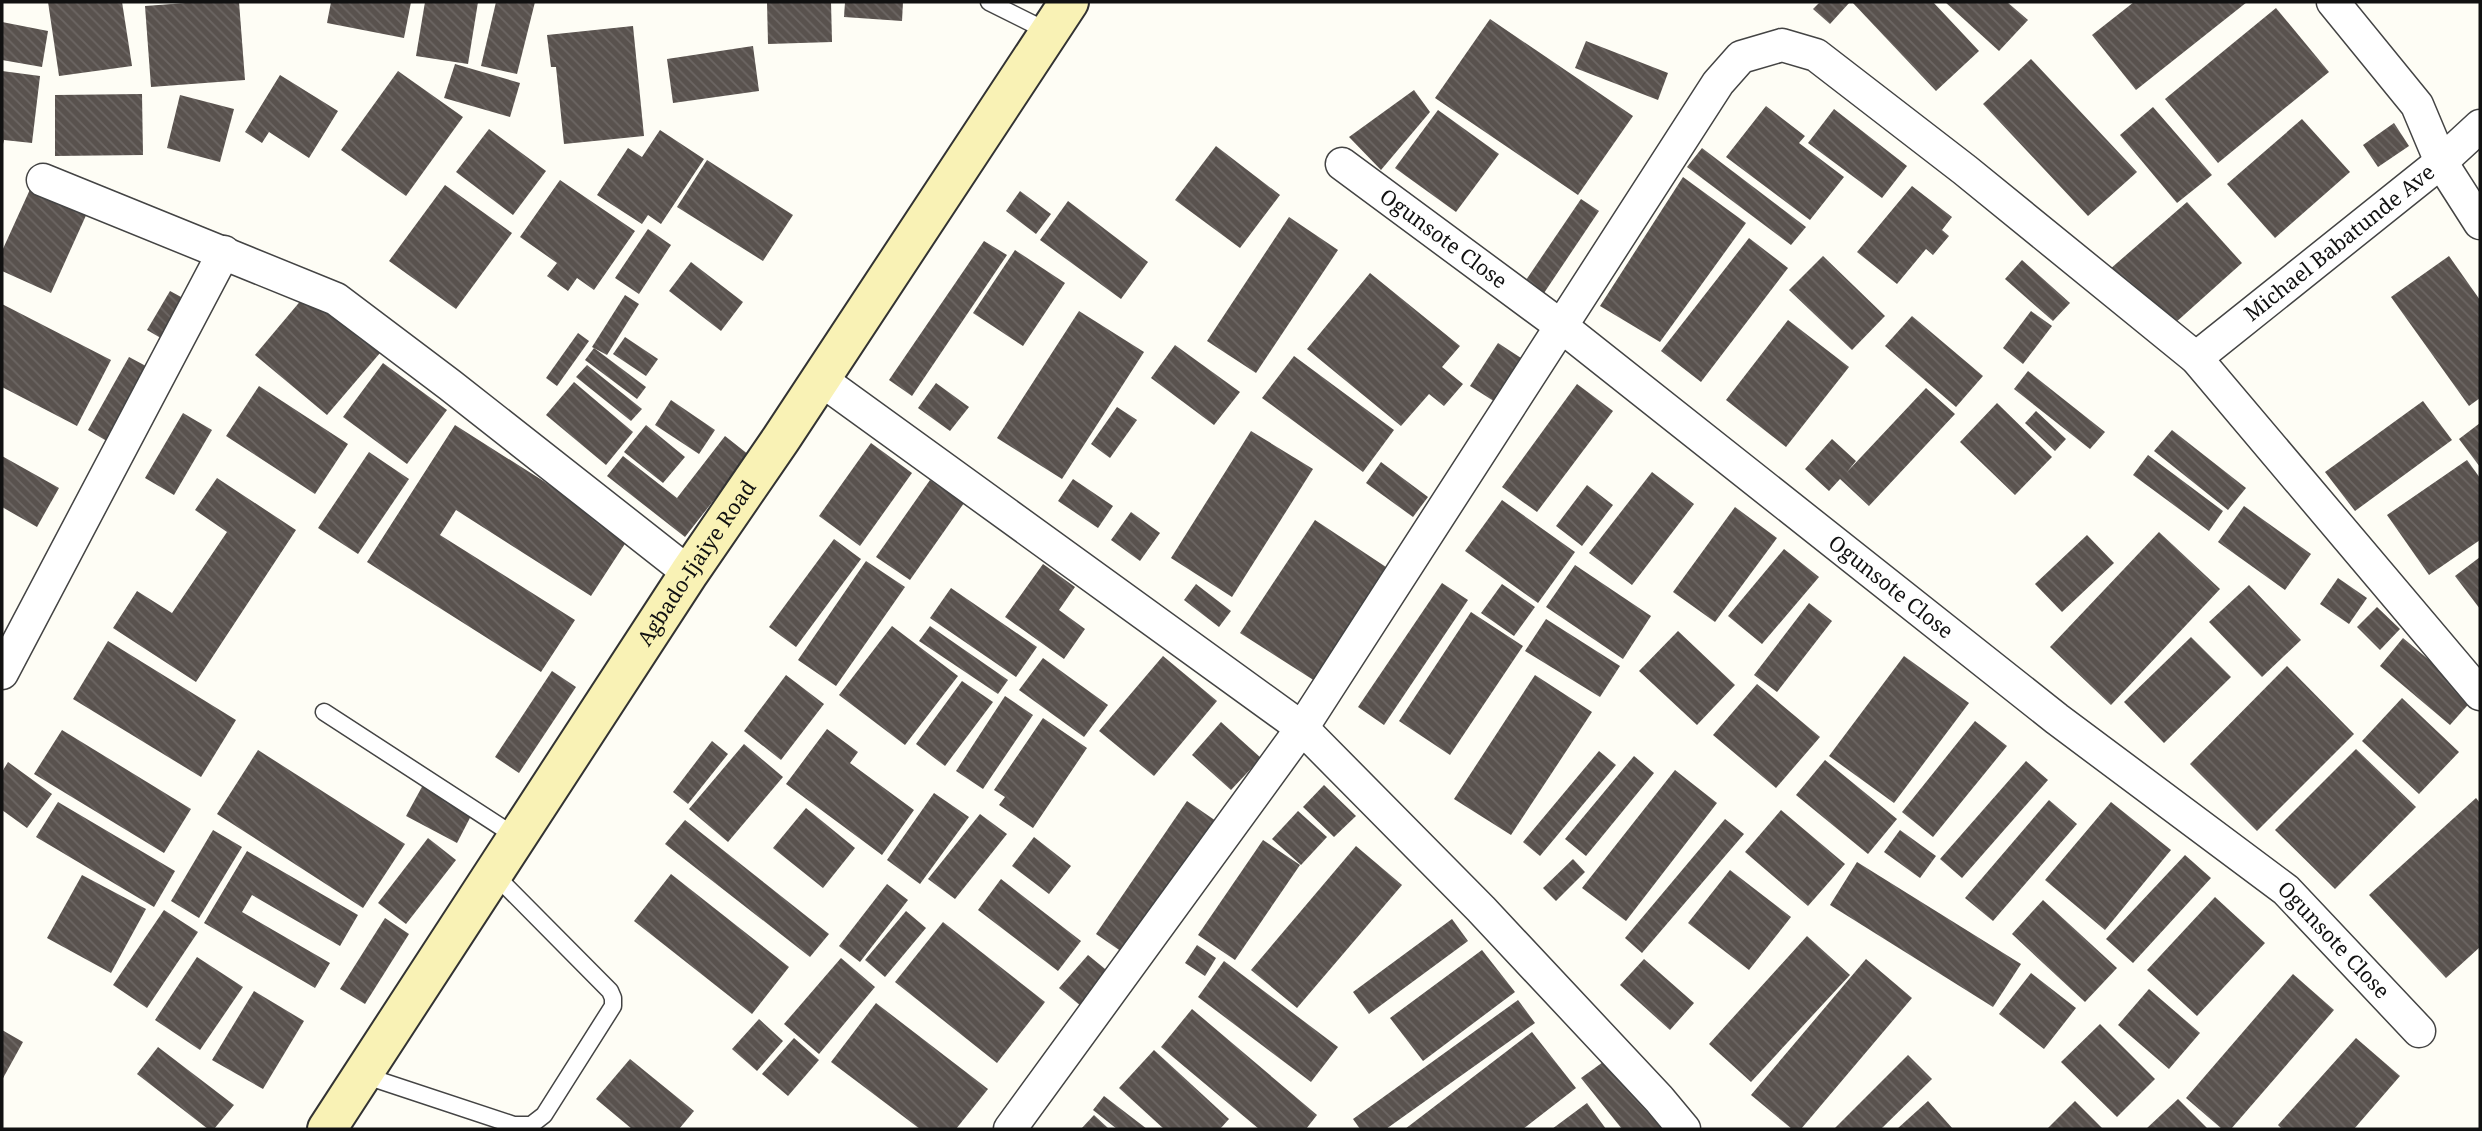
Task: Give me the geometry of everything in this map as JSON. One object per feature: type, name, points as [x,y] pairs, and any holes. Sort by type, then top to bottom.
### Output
[{"type":"street","points":[[2333,2],[2417,106],[2441,162],[2480,223]]},
{"type":"street","name":"Agbado-Ijaiye Road","points":[[327,1129],[689,573],[1058,17]]},
{"type":"street","points":[[1010,1129],[1302,728],[1718,83],[1741,57],[1782,45],[1816,55],[1965,170],[2196,358],[2480,694]]},
{"type":"street","name":"Michael Babatunde Ave","points":[[2196,358],[2441,162],[2480,126]]},
{"type":"street","name":"Ogunsote Close","points":[[1342,164],[1561,326],[2057,719],[2286,890],[2419,1031]]},
{"type":"street","points":[[43,180],[336,299],[689,573]]},
{"type":"street","points":[[2,673],[224,252]]},
{"type":"street","points":[[820,379],[1302,728],[1481,909],[1684,1129]]},
{"type":"lane","points":[[989,2],[1058,17]]},
{"type":"lane","points":[[324,712],[518,838]]},
{"type":"lane","points":[[363,1075],[514,1125],[531,1125],[544,1115],[613,1006],[613,998],[610,991],[494,874]]},
{"type":"building","points":[[48,2],[122,2],[132,66],[59,76]]},
{"type":"building","points":[[239,2],[245,80],[151,87],[145,6]]},
{"type":"building","points":[[331,2],[411,2],[404,38],[327,23]]},
{"type":"building","points":[[425,2],[478,2],[468,64],[416,56]]},
{"type":"building","points":[[496,2],[535,2],[517,74],[481,66]]},
{"type":"building","points":[[767,2],[831,2],[832,42],[768,44]]},
{"type":"building","points":[[845,2],[903,2],[902,21],[844,17]]},
{"type":"building","points":[[1820,2],[1850,2],[1830,24],[1813,9]]},
{"type":"building","points":[[1852,2],[1933,2],[1979,51],[1936,91]]},
{"type":"building","points":[[1945,2],[2007,2],[2028,20],[1999,51]]},
{"type":"building","points":[[2134,2],[2247,2],[2136,90],[2092,35]]},
{"type":"building","points":[[2276,8],[2329,72],[2218,163],[2165,99]]},
{"type":"building","points":[[1490,19],[1633,116],[1578,195],[1435,98]]},
{"type":"building","points":[[2,22],[48,31],[42,67],[2,60]]},
{"type":"building","points":[[633,26],[644,136],[564,144],[556,67],[551,67],[547,35]]},
{"type":"building","points":[[1586,41],[1668,73],[1658,100],[1575,68]]},
{"type":"building","points":[[753,46],[759,91],[673,103],[667,59]]},
{"type":"building","points":[[2031,59],[2137,172],[2088,216],[1983,104]]},
{"type":"building","points":[[455,64],[520,83],[510,117],[444,98]]},
{"type":"building","points":[[2,71],[40,76],[32,143],[4,140],[2,148]]},
{"type":"building","points":[[398,71],[463,117],[406,196],[341,150]]},
{"type":"building","points":[[280,75],[338,111],[309,158],[269,132],[262,143],[245,132]]},
{"type":"building","points":[[1414,90],[1430,112],[1381,170],[1349,137]]},
{"type":"building","points":[[142,94],[143,155],[55,156],[55,95]]},
{"type":"building","points":[[180,95],[234,109],[220,162],[167,148]]},
{"type":"building","points":[[1766,106],[1805,136],[1799,143],[1844,177],[1810,220],[1726,157]]},
{"type":"building","points":[[2153,107],[2212,175],[2177,203],[2120,135]]},
{"type":"building","points":[[1834,109],[1907,166],[1882,198],[1808,143]]},
{"type":"building","points":[[1438,110],[1499,154],[1456,212],[1395,168]]},
{"type":"building","points":[[2302,119],[2350,172],[2275,238],[2227,184]]},
{"type":"building","points":[[2394,123],[2409,146],[2378,167],[2363,145]]},
{"type":"building","points":[[489,129],[546,171],[513,215],[456,172]]},
{"type":"building","points":[[660,130],[704,159],[661,224],[648,215],[642,224],[597,195],[628,148],[642,157]]},
{"type":"building","points":[[1216,146],[1280,195],[1240,248],[1175,200]]},
{"type":"building","points":[[1702,148],[1806,227],[1791,245],[1687,167]]},
{"type":"building","points":[[707,160],[793,215],[763,261],[677,207]]},
{"type":"building","points":[[1683,177],[1746,223],[1660,342],[1600,306]]},
{"type":"building","points":[[560,180],[635,231],[594,290],[577,278],[568,291],[547,276],[557,263],[520,237]]},
{"type":"building","points":[[32,185],[88,211],[51,293],[2,271],[2,251]]},
{"type":"building","points":[[445,185],[512,233],[456,309],[389,261]]},
{"type":"building","points":[[1912,186],[1952,217],[1942,230],[1949,236],[1933,255],[1926,249],[1897,284],[1857,252]]},
{"type":"building","points":[[1020,191],[1051,214],[1036,234],[1006,211]]},
{"type":"building","points":[[1581,199],[1599,211],[1542,296],[1524,283]]},
{"type":"building","points":[[1068,201],[1148,262],[1121,299],[1040,240]]},
{"type":"building","points":[[2187,202],[2242,263],[2165,332],[2109,270]]},
{"type":"building","points":[[1289,217],[1338,250],[1256,373],[1207,341]]},
{"type":"building","points":[[648,229],[671,245],[639,294],[615,278]]},
{"type":"building","points":[[1749,238],[1788,268],[1701,382],[1661,351]]},
{"type":"building","points":[[984,241],[1007,255],[912,396],[889,380]]},
{"type":"building","points":[[1015,250],[1065,283],[1023,346],[973,313]]},
{"type":"building","points":[[1823,256],[1885,316],[1852,350],[1789,290]]},
{"type":"building","points":[[2449,256],[2480,300],[2480,398],[2469,406],[2391,297]]},
{"type":"building","points":[[2022,260],[2070,303],[2053,321],[2005,279]]},
{"type":"building","points":[[691,262],[743,302],[721,331],[669,291]]},
{"type":"building","points":[[1370,273],[1460,346],[1442,367],[1463,384],[1444,406],[1429,394],[1401,426],[1307,349]]},
{"type":"building","points":[[170,291],[194,304],[171,344],[147,330]]},
{"type":"building","points":[[308,292],[380,353],[327,415],[255,355]]},
{"type":"building","points":[[625,295],[639,304],[607,355],[592,347]]},
{"type":"building","points":[[2,304],[111,360],[77,426],[2,387]]},
{"type":"building","points":[[1079,311],[1144,352],[1062,479],[997,438]]},
{"type":"building","points":[[2031,311],[2052,326],[2023,364],[2003,348]]},
{"type":"building","points":[[1912,316],[1983,376],[1956,407],[1885,346]]},
{"type":"building","points":[[1788,320],[1849,367],[1786,447],[1726,400]]},
{"type":"building","points":[[578,333],[589,341],[557,386],[546,378]]},
{"type":"building","points":[[625,337],[658,359],[646,376],[613,354]]},
{"type":"building","points":[[1498,343],[1527,362],[1500,405],[1470,386]]},
{"type":"building","points":[[1175,345],[1240,392],[1214,425],[1151,378]]},
{"type":"building","points":[[594,348],[646,387],[637,399],[585,360]]},
{"type":"building","points":[[1294,356],[1394,430],[1363,472],[1262,398]]},
{"type":"building","points":[[129,357],[159,373],[117,447],[88,430]]},
{"type":"building","points":[[383,363],[447,410],[407,464],[343,417]]},
{"type":"building","points":[[587,365],[642,409],[631,421],[576,377]]},
{"type":"building","points":[[2028,371],[2105,432],[2090,449],[2014,389]]},
{"type":"building","points":[[574,382],[633,432],[606,465],[546,415]]},
{"type":"building","points":[[936,383],[969,407],[950,431],[918,408]]},
{"type":"building","points":[[1577,384],[1613,411],[1537,512],[1502,487]]},
{"type":"building","points":[[259,386],[348,444],[315,494],[226,436]]},
{"type":"building","points":[[1926,388],[1955,414],[1869,506],[1840,479],[1829,491],[1805,469],[1832,439],[1856,461],[1847,472]]},
{"type":"building","points":[[671,400],[715,430],[699,454],[655,425]]},
{"type":"building","points":[[2423,401],[2452,440],[2355,511],[2325,472]]},
{"type":"building","points":[[1997,403],[2052,457],[2015,495],[1960,442]]},
{"type":"building","points":[[1117,407],[1137,420],[1110,458],[1091,444]]},
{"type":"building","points":[[2036,411],[2066,439],[2055,451],[2025,423]]},
{"type":"building","points":[[183,413],[212,430],[174,495],[145,478]]},
{"type":"building","points":[[2480,423],[2480,467],[2459,439]]},
{"type":"building","points":[[455,425],[630,536],[591,596],[456,510],[440,535],[575,620],[541,672],[367,562]]},
{"type":"building","points":[[646,425],[685,457],[663,483],[624,452]]},
{"type":"building","points":[[2172,430],[2246,488],[2228,510],[2154,451]]},
{"type":"building","points":[[1251,431],[1313,469],[1232,597],[1171,558]]},
{"type":"building","points":[[725,436],[749,455],[685,537],[607,476],[623,456],[677,498]]},
{"type":"building","points":[[871,443],[912,473],[860,546],[819,516]]},
{"type":"building","points":[[369,452],[409,479],[358,554],[318,528]]},
{"type":"building","points":[[2148,455],[2223,511],[2209,531],[2133,475]]},
{"type":"building","points":[[2,456],[59,488],[37,527],[2,507]]},
{"type":"building","points":[[2467,460],[2480,478],[2480,540],[2429,575],[2387,515]]},
{"type":"building","points":[[1381,462],[1428,497],[1413,517],[1366,483]]},
{"type":"building","points":[[1652,472],[1694,504],[1632,585],[1589,553]]},
{"type":"building","points":[[217,478],[296,530],[196,682],[113,628],[137,591],[172,613],[227,532],[195,510]]},
{"type":"building","points":[[1073,479],[1113,506],[1098,528],[1058,501]]},
{"type":"building","points":[[930,480],[964,503],[910,580],[876,557]]},
{"type":"building","points":[[1587,485],[1613,505],[1582,546],[1556,526]]},
{"type":"building","points":[[1502,500],[1575,552],[1538,603],[1465,551]]},
{"type":"building","points":[[2244,506],[2311,554],[2285,590],[2218,542]]},
{"type":"building","points":[[1735,507],[1777,538],[1715,622],[1673,592]]},
{"type":"building","points":[[1131,512],[1160,533],[1140,561],[1111,540]]},
{"type":"building","points":[[1315,520],[1389,569],[1315,681],[1240,633]]},
{"type":"building","points":[[2159,532],[2220,589],[2111,705],[2050,647]]},
{"type":"building","points":[[2087,535],[2114,563],[2062,612],[2035,584]]},
{"type":"building","points":[[834,539],[861,559],[796,647],[769,627]]},
{"type":"building","points":[[1784,549],[1819,577],[1762,644],[1728,616]]},
{"type":"building","points":[[2480,557],[2480,609],[2455,576]]},
{"type":"building","points":[[866,561],[905,587],[836,686],[798,660]]},
{"type":"building","points":[[1043,564],[1075,587],[1059,610],[1085,629],[1064,659],[1005,617]]},
{"type":"building","points":[[1575,565],[1651,616],[1623,659],[1546,607]]},
{"type":"building","points":[[2338,578],[2367,598],[2349,624],[2320,604]]},
{"type":"building","points":[[1442,583],[1468,600],[1384,725],[1358,707]]},
{"type":"building","points":[[1196,584],[1231,611],[1219,627],[1184,600]]},
{"type":"building","points":[[1502,584],[1535,607],[1514,636],[1481,613]]},
{"type":"building","points":[[2249,585],[2301,640],[2262,677],[2209,622]]},
{"type":"building","points":[[951,588],[1037,647],[1016,677],[930,618]]},
{"type":"building","points":[[1809,603],[1832,621],[1777,692],[1754,675]]},
{"type":"building","points":[[2377,607],[2400,629],[2380,650],[2357,627]]},
{"type":"building","points":[[1471,612],[1523,646],[1450,755],[1399,721]]},
{"type":"building","points":[[1546,619],[1620,666],[1600,697],[1525,651]]},
{"type":"building","points":[[892,626],[958,676],[905,745],[839,695]]},
{"type":"building","points":[[930,626],[1008,680],[998,694],[919,641]]},
{"type":"building","points":[[1678,631],[1735,685],[1697,725],[1639,671]]},
{"type":"building","points":[[2191,637],[2231,677],[2164,743],[2124,702]]},
{"type":"building","points":[[2403,638],[2474,698],[2450,725],[2380,666]]},
{"type":"building","points":[[108,641],[236,720],[201,777],[73,699]]},
{"type":"building","points":[[1163,656],[1217,701],[1154,776],[1099,731]]},
{"type":"building","points":[[1904,656],[1969,703],[1894,803],[1829,756]]},
{"type":"building","points":[[1043,658],[1108,705],[1084,737],[1019,690]]},
{"type":"building","points":[[2287,666],[2354,734],[2257,831],[2190,764]]},
{"type":"building","points":[[552,671],[576,687],[519,773],[495,757]]},
{"type":"building","points":[[786,675],[824,704],[781,760],[744,731]]},
{"type":"building","points":[[1535,675],[1592,712],[1511,835],[1454,799]]},
{"type":"building","points":[[962,681],[993,702],[945,766],[916,744]]},
{"type":"building","points":[[1757,684],[1820,737],[1776,788],[1713,735]]},
{"type":"building","points":[[1005,696],[1033,715],[983,789],[956,771]]},
{"type":"building","points":[[2402,698],[2459,752],[2419,794],[2362,741]]},
{"type":"building","points":[[1043,718],[1087,748],[1033,828],[999,805],[1005,797],[994,790]]},
{"type":"building","points":[[1975,721],[2007,746],[1933,837],[1902,812]]},
{"type":"building","points":[[1221,722],[1261,758],[1231,790],[1192,755]]},
{"type":"building","points":[[827,729],[858,752],[850,763],[914,810],[882,855],[786,784]]},
{"type":"building","points":[[62,730],[191,809],[164,853],[34,774]]},
{"type":"building","points":[[712,741],[728,754],[688,804],[673,792]]},
{"type":"building","points":[[744,744],[783,777],[728,842],[689,809]]},
{"type":"building","points":[[2356,749],[2416,807],[2335,889],[2275,830]]},
{"type":"building","points":[[258,750],[405,844],[363,908],[217,814]]},
{"type":"building","points":[[1599,751],[1616,765],[1540,856],[1523,842]]},
{"type":"building","points":[[1634,756],[1654,773],[1586,856],[1565,839]]},
{"type":"building","points":[[1825,760],[1897,819],[1868,854],[1796,795]]},
{"type":"building","points":[[2026,761],[2048,780],[1962,878],[1940,859]]},
{"type":"building","points":[[8,762],[52,794],[27,828],[2,810],[2,772]]},
{"type":"building","points":[[1675,770],[1717,803],[1626,921],[1582,888]]},
{"type":"building","points":[[423,785],[473,812],[457,843],[406,816]]},
{"type":"building","points":[[1324,785],[1356,816],[1334,837],[1303,807]]},
{"type":"building","points":[[934,793],[969,817],[920,884],[887,860]]},
{"type":"building","points":[[2476,798],[2480,803],[2480,947],[2446,978],[2369,895]]},
{"type":"building","points":[[2049,800],[2077,824],[1993,921],[1965,898]]},
{"type":"building","points":[[1187,801],[1216,821],[1125,954],[1096,934]]},
{"type":"building","points":[[58,802],[175,871],[154,907],[36,837]]},
{"type":"building","points":[[2111,802],[2171,850],[2105,930],[2045,880]]},
{"type":"building","points":[[806,808],[855,848],[823,888],[773,848]]},
{"type":"building","points":[[1781,810],[1845,864],[1808,906],[1745,852]]},
{"type":"building","points":[[1298,811],[1327,837],[1301,865],[1272,839]]},
{"type":"building","points":[[980,814],[1007,834],[955,899],[928,879]]},
{"type":"building","points":[[1725,819],[1744,834],[1642,953],[1625,938]]},
{"type":"building","points":[[685,820],[829,934],[810,957],[665,844]]},
{"type":"building","points":[[213,830],[242,847],[199,918],[171,901]]},
{"type":"building","points":[[1900,830],[1936,856],[1920,878],[1884,852]]},
{"type":"building","points":[[1034,837],[1071,866],[1049,894],[1012,866]]},
{"type":"building","points":[[428,838],[456,860],[406,924],[378,903]]},
{"type":"building","points":[[1263,840],[1300,865],[1235,960],[1198,935]]},
{"type":"building","points":[[1356,846],[1402,885],[1297,1008],[1251,970]]},
{"type":"building","points":[[247,851],[358,915],[340,946],[252,895],[242,912],[330,963],[315,988],[204,923]]},
{"type":"building","points":[[2185,855],[2211,878],[2133,963],[2106,939]]},
{"type":"building","points":[[1573,859],[1585,872],[1556,901],[1543,888]]},
{"type":"building","points":[[1857,862],[2021,964],[1993,1007],[1830,905]]},
{"type":"building","points":[[1730,870],[1791,917],[1749,970],[1688,923]]},
{"type":"building","points":[[671,874],[789,967],[752,1014],[634,921]]},
{"type":"building","points":[[82,875],[146,909],[111,973],[47,938]]},
{"type":"building","points":[[1001,879],[1081,941],[1058,971],[978,910]]},
{"type":"building","points":[[887,884],[908,900],[860,962],[839,946]]},
{"type":"building","points":[[2215,897],[2265,943],[2197,1016],[2147,970]]},
{"type":"building","points":[[2043,900],[2117,968],[2085,1002],[2012,934]]},
{"type":"building","points":[[164,910],[198,932],[147,1008],[113,985]]},
{"type":"building","points":[[906,911],[926,928],[885,977],[865,960]]},
{"type":"building","points":[[385,918],[409,934],[365,1004],[340,989]]},
{"type":"building","points":[[1452,919],[1468,941],[1369,1014],[1353,992]]},
{"type":"building","points":[[943,922],[1045,1002],[997,1063],[895,982]]},
{"type":"building","points":[[1807,936],[1850,975],[1751,1082],[1709,1044]]},
{"type":"building","points":[[1197,945],[1216,958],[1205,976],[1185,963]]},
{"type":"building","points":[[1482,950],[1515,992],[1423,1061],[1390,1018]]},
{"type":"building","points":[[1088,955],[1110,973],[1081,1006],[1059,988]]},
{"type":"building","points":[[197,957],[243,987],[200,1050],[155,1020]]},
{"type":"building","points":[[841,958],[875,987],[819,1054],[784,1024]]},
{"type":"building","points":[[1644,959],[1694,1003],[1670,1030],[1620,985]]},
{"type":"building","points":[[1866,959],[1912,998],[1801,1129],[1792,1129],[1751,1095]]},
{"type":"building","points":[[1224,961],[1338,1047],[1311,1082],[1198,997]]},
{"type":"building","points":[[2031,973],[2076,1008],[2044,1049],[1999,1014]]},
{"type":"building","points":[[2293,974],[2334,1010],[2231,1129],[2222,1129],[2186,1098]]},
{"type":"building","points":[[2149,989],[2200,1033],[2169,1069],[2118,1025]]},
{"type":"building","points":[[254,991],[304,1021],[263,1089],[212,1060]]},
{"type":"building","points":[[1518,1000],[1535,1023],[1386,1129],[1360,1129],[1353,1119]]},
{"type":"building","points":[[876,1003],[988,1089],[956,1129],[920,1129],[831,1062]]},
{"type":"building","points":[[1192,1009],[1317,1115],[1306,1129],[1259,1129],[1161,1047]]},
{"type":"building","points":[[759,1019],[783,1041],[757,1071],[732,1049]]},
{"type":"building","points":[[2100,1024],[2155,1079],[2117,1117],[2061,1062]]},
{"type":"building","points":[[2,1030],[23,1042],[2,1080]]},
{"type":"building","points":[[1532,1032],[1576,1088],[1523,1129],[1405,1129]]},
{"type":"building","points":[[794,1038],[819,1060],[788,1096],[762,1074]]},
{"type":"building","points":[[2356,1038],[2400,1076],[2354,1129],[2282,1129],[2278,1125]]},
{"type":"building","points":[[158,1047],[234,1105],[214,1129],[208,1129],[137,1074]]},
{"type":"building","points":[[1154,1050],[1229,1119],[1220,1129],[1164,1129],[1119,1088]]},
{"type":"building","points":[[1908,1055],[1932,1079],[1881,1129],[1834,1129]]},
{"type":"building","points":[[1610,1057],[1667,1129],[1622,1129],[1581,1078]]},
{"type":"building","points":[[630,1059],[694,1111],[679,1129],[632,1129],[596,1099]]},
{"type":"building","points":[[1104,1096],[1147,1129],[1117,1129],[1093,1110]]},
{"type":"building","points":[[2178,1099],[2208,1129],[2146,1129]]},
{"type":"building","points":[[1928,1101],[1953,1129],[1897,1129]]},
{"type":"building","points":[[2075,1101],[2103,1129],[2047,1129]]},
{"type":"building","points":[[1587,1103],[1606,1129],[1552,1129]]},
{"type":"building","points":[[1094,1115],[1109,1129],[1081,1129]]}]
